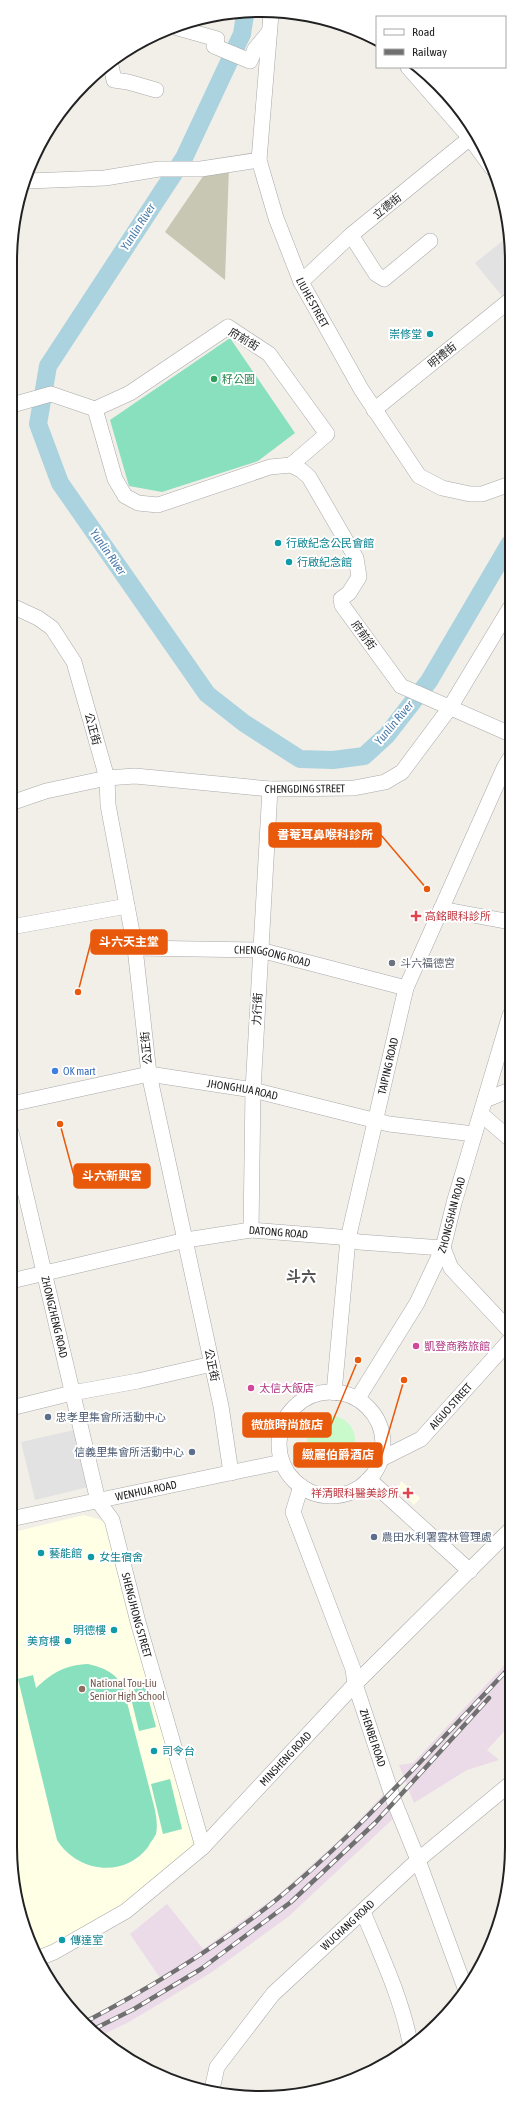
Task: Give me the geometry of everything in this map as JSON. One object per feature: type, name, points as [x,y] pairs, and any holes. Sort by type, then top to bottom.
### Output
[{"type":"street","name":"LIUHE STREET","points":[[271,18],[259,160],[276,218],[301,282],[374,410],[419,476],[442,488],[470,494],[482,494],[505,486]]},
{"type":"street","points":[[184,30],[217,39],[214,46],[248,58],[250,61],[255,49],[269,32]]},
{"type":"street","points":[[111,68],[114,80],[128,82],[156,90]]},
{"type":"street","points":[[409,68],[469,133]]},
{"type":"street","name":"立德街","points":[[301,282],[351,235],[472,139]]},
{"type":"street","points":[[31,181],[105,178],[165,169],[201,168],[259,160]]},
{"type":"street","points":[[351,235],[376,274],[384,279],[430,241]]},
{"type":"street","name":"明禮街","points":[[374,410],[505,308]]},
{"type":"street","name":"府前街","points":[[95,409],[130,393],[228,327],[269,354],[328,434],[291,466],[301,470],[309,477],[356,558],[359,577],[349,593],[341,599],[342,605],[401,686],[449,709]]},
{"type":"street","points":[[18,404],[51,394],[95,409],[115,479],[125,496],[138,503],[158,505],[270,467],[291,466]]},
{"type":"street","name":"公正街","points":[[17,608],[38,618],[52,628],[74,662],[106,778],[108,805],[135,948],[150,1074],[221,1406],[231,1473]]},
{"type":"street","name":"CHENGDING STREET","points":[[17,801],[46,791],[106,778],[135,776],[270,789],[354,788],[384,782],[402,772],[449,709],[505,616]]},
{"type":"street","points":[[449,709],[505,732]]},
{"type":"street","name":"TAIPING ROAD","points":[[334,1393],[348,1240],[406,988],[505,766]]},
{"type":"street","name":"力行街","points":[[250,1230],[253,1090],[270,789]]},
{"type":"street","points":[[17,926],[127,906]]},
{"type":"street","points":[[441,909],[505,921]]},
{"type":"street","name":"CHENGGONG ROAD","points":[[135,948],[260,950],[406,988]]},
{"type":"street","name":"ZHONGSHAN ROAD","points":[[358,1398],[417,1303],[444,1248],[474,1134],[505,1032]]},
{"type":"street","name":"JHONGHUA ROAD","points":[[17,1103],[150,1074],[253,1090],[376,1121],[474,1134]]},
{"type":"street","points":[[505,1093],[483,1107],[505,1133]]},
{"type":"street","name":"ZHONGZHENG ROAD","points":[[17,1158],[98,1501]]},
{"type":"street","name":"DATONG ROAD","points":[[17,1280],[186,1240],[250,1230],[274,1231],[348,1240],[444,1248]]},
{"type":"street","points":[[444,1248],[452,1268],[505,1326]]},
{"type":"street","name":"AIGUO STREET","points":[[381,1459],[421,1439],[505,1346]]},
{"type":"street","points":[[17,1407],[72,1393],[212,1364]]},
{"type":"street","points":[[334,1393],[358,1398],[371,1410],[378,1421],[382,1433],[383,1446],[381,1459],[375,1471],[367,1481],[350,1492],[338,1495],[325,1495],[312,1492],[301,1486],[292,1477],[282,1462],[279,1448],[280,1434],[284,1421],[292,1409],[303,1400],[316,1394],[334,1393]]},
{"type":"street","name":"WENHUA ROAD","points":[[17,1518],[282,1462]]},
{"type":"street","points":[[367,1481],[374,1484],[470,1571]]},
{"type":"street","name":"ZHENBEI ROAD","points":[[301,1486],[293,1512],[353,1669],[355,1684],[394,1802],[465,1982]]},
{"type":"street","name":"SHENGJHONG STREET","points":[[98,1501],[112,1520],[140,1629],[203,1847]]},
{"type":"street","name":"MINSHENG ROAD","points":[[43,1956],[54,1952],[126,1911],[203,1847],[355,1684],[505,1535]]},
{"type":"street","name":"WUCHANG ROAD","points":[[213,2086],[217,2067],[273,1994],[418,1860],[505,1788]]},
{"type":"street","points":[[363,1912],[389,1976],[410,2041]]},
{"type":"shaded area","points":[[229,168],[225,280],[165,232],[208,169]]},
{"type":"shaded area","points":[[504,240],[505,294],[502,296],[475,263]]},
{"type":"shaded area","points":[[74,1430],[88,1487],[35,1500],[21,1442]]},
{"type":"shaded area","name":"祥清眼科醫美診所","points":[[401,1481],[420,1498],[414,1505],[398,1489]]},
{"type":"shaded area","name":"National Tou-Liu Senior High School","points":[[84,1515],[111,1523],[194,1846],[118,1913],[41,1952],[25,1910],[19,1879],[17,1847],[17,1531]]},
{"type":"shaded area","points":[[505,1664],[505,1730],[487,1750],[499,1760],[467,1770],[414,1803],[399,1765],[413,1763]]},
{"type":"shaded area","points":[[384,1794],[395,1817],[288,1917],[212,1972],[129,2022],[104,2034],[87,2019],[160,1978],[130,1934],[167,1904],[203,1949],[278,1895],[345,1835]]},
{"type":"green space","name":"籽公園","points":[[230,338],[295,433],[258,461],[162,492],[129,486],[110,420]]},
{"type":"green space","points":[[326,1416],[336,1416],[345,1420],[351,1426],[354,1431],[354,1449],[345,1460],[336,1464],[326,1464],[317,1460],[311,1454],[307,1445],[307,1435],[311,1426],[317,1420]]},
{"type":"green space","points":[[88,1664],[99,1667],[113,1674],[123,1687],[156,1816],[156,1834],[148,1847],[138,1857],[126,1864],[114,1867],[101,1868],[88,1865],[76,1859],[66,1851],[57,1840],[18,1679],[33,1675],[36,1688],[59,1671],[72,1666]]},
{"type":"green space","points":[[145,1686],[156,1727],[139,1731],[129,1690]]},
{"type":"green space","points":[[170,1779],[182,1829],[163,1834],[151,1784]]},
{"type":"waterway","name":"Yunlin River","points":[[245,18],[242,34],[184,158],[48,366],[38,424],[60,483],[207,694],[244,723],[300,759],[333,760],[364,756],[387,735],[429,681],[505,552]]},
{"type":"railway","points":[[88,2020],[184,1966],[231,1934],[276,1900],[334,1849],[371,1813],[505,1672]]},
{"type":"railway","points":[[97,2028],[134,2009],[201,1969],[291,1902],[375,1823],[489,1698]]},
{"type":"place","name":"崇修堂","points":[[430,334]]},
{"type":"place","name":"籽公園","points":[[214,379]]},
{"type":"place","name":"行啟紀念公民會館","points":[[278,543]]},
{"type":"place","name":"行啟紀念館","points":[[289,562]]},
{"type":"place","name":"書菴耳鼻喉科診所","points":[[427,889]]},
{"type":"place","name":"高銘眼科診所","points":[[416,916]]},
{"type":"place","name":"斗六福德宮","points":[[392,963]]},
{"type":"place","name":"斗六天主堂","points":[[78,992]]},
{"type":"place","name":"OK mart","points":[[55,1071]]},
{"type":"place","name":"斗六新興宮","points":[[60,1124]]},
{"type":"place","name":"凱登商務旅館","points":[[416,1346]]},
{"type":"place","name":"微旅時尚旅店","points":[[358,1360]]},
{"type":"place","name":"緻麗伯爵酒店","points":[[404,1380]]},
{"type":"place","name":"太信大飯店","points":[[251,1388]]},
{"type":"place","name":"忠孝里集會所活動中心","points":[[48,1417]]},
{"type":"place","name":"信義里集會所活動中心","points":[[192,1452]]},
{"type":"place","name":"祥清眼科醫美診所","points":[[408,1493]]},
{"type":"place","name":"農田水利署雲林管理處","points":[[374,1537]]},
{"type":"place","name":"藝能館","points":[[41,1553]]},
{"type":"place","name":"女生宿舍","points":[[91,1557]]},
{"type":"place","name":"明德樓","points":[[114,1630]]},
{"type":"place","name":"美育樓","points":[[68,1641]]},
{"type":"place","name":"National Tou-Liu Senior High School","points":[[82,1689]]},
{"type":"place","name":"司令台","points":[[154,1751]]},
{"type":"place","name":"傳達室","points":[[62,1940]]},
{"type":"district","name":"斗六","points":[[301,1276]]}]
